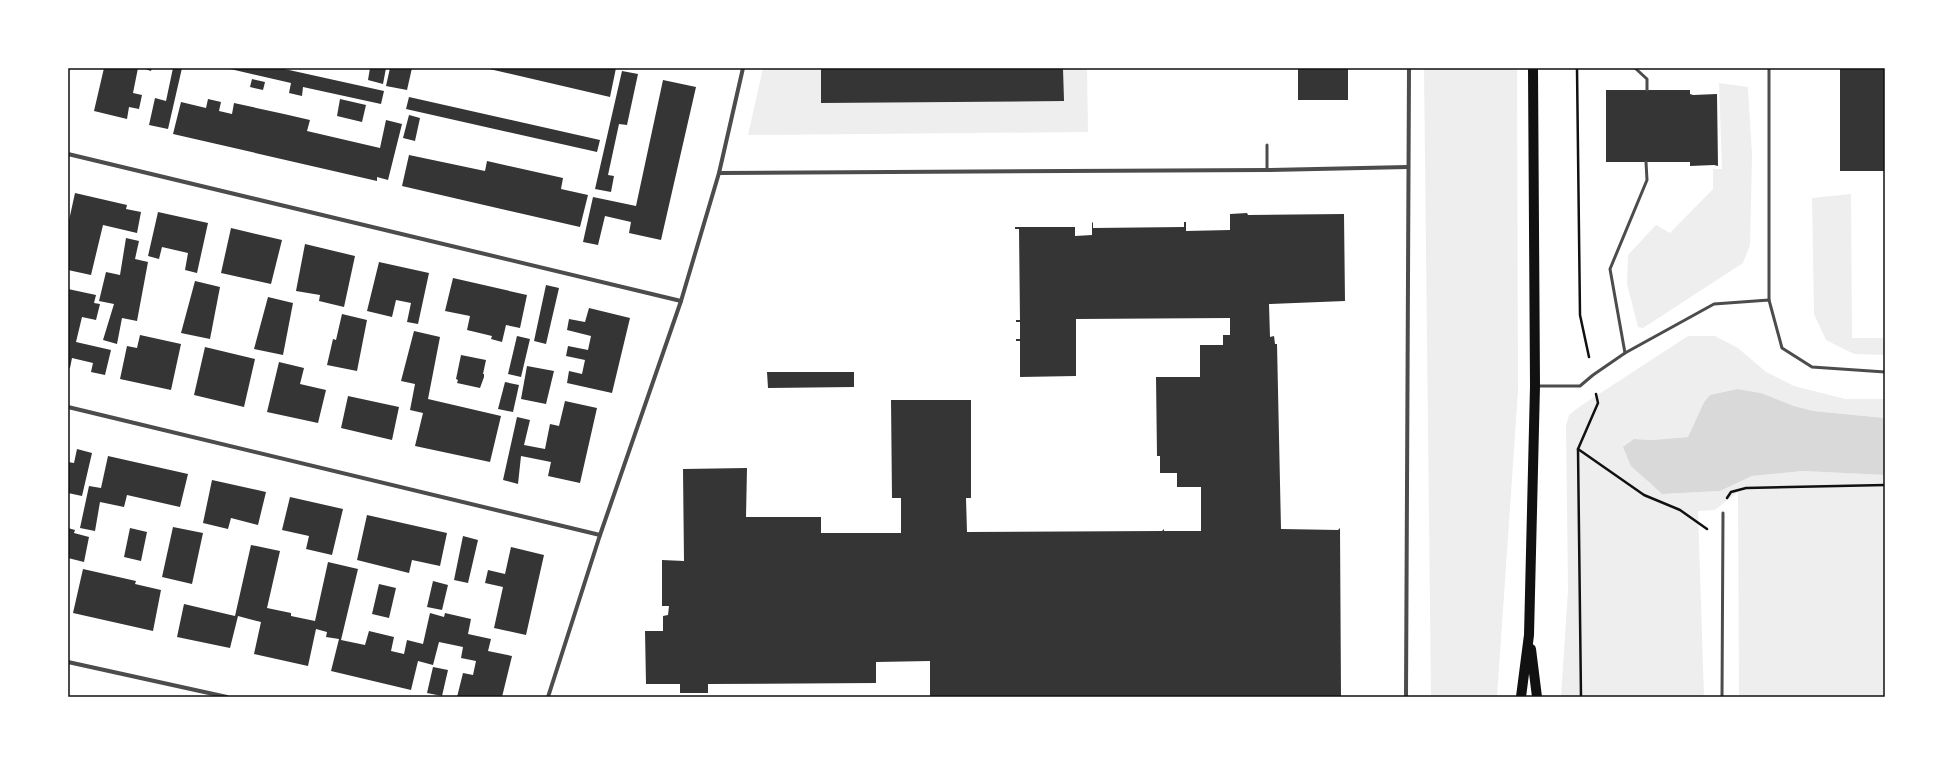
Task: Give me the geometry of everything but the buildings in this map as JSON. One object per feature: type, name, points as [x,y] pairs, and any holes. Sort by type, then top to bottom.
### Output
[{"type":"main road","points":[[1521,697],[1529,635],[1536,386],[1533,68]]},
{"type":"main road","points":[[1529,635],[1537,697]]},
{"type":"street","points":[[548,697],[600,535],[681,301],[719,173],[743,68]]},
{"type":"street","points":[[1406,697],[1409,68]]},
{"type":"street","points":[[68,154],[681,301]]},
{"type":"street","points":[[719,173],[1267,170],[1408,167]]},
{"type":"street","points":[[68,407],[600,535]]},
{"type":"street","points":[[68,662],[227,697]]},
{"type":"lane","points":[[1635,68],[1647,79],[1647,90]]},
{"type":"lane","points":[[1769,68],[1769,300],[1782,348],[1812,367],[1885,372]]},
{"type":"lane","points":[[1267,145],[1267,170]]},
{"type":"lane","points":[[1625,353],[1610,269],[1647,180],[1646,162]]},
{"type":"lane","points":[[1536,386],[1580,386],[1625,353],[1714,304],[1769,300]]},
{"type":"lane","points":[[1722,697],[1723,513]]},
{"type":"path","points":[[1578,449],[1644,495],[1680,510],[1723,541]]},
{"type":"path","points":[[1723,513],[1725,500],[1731,492],[1746,488],[1885,485]]},
{"type":"shaded area","points":[[763,68],[1087,68],[1088,132],[748,135]]},
{"type":"shaded area","points":[[1424,68],[1517,68],[1518,391],[1497,697],[1431,697]]},
{"type":"shaded area","points":[[1719,83],[1748,87],[1752,155],[1750,245],[1743,263],[1643,328],[1638,327],[1627,284],[1628,255],[1656,225],[1670,233],[1713,189],[1713,169],[1722,169]]},
{"type":"shaded area","points":[[1851,194],[1852,338],[1885,338],[1885,355],[1854,354],[1826,340],[1814,314],[1812,198]]},
{"type":"shaded area","points":[[1688,336],[1715,336],[1738,348],[1766,372],[1794,386],[1845,399],[1885,399],[1885,418],[1813,411],[1794,406],[1761,393],[1737,389],[1710,395],[1704,402],[1688,437],[1652,440],[1634,439],[1647,481],[1662,494],[1720,491],[1752,476],[1803,471],[1885,475],[1885,697],[1739,697],[1738,492],[1715,510],[1698,511],[1704,697],[1561,697],[1568,590],[1566,426],[1569,415]]},
{"type":"shaded area","points":[[1737,389],[1761,393],[1794,406],[1813,411],[1885,418],[1885,475],[1803,471],[1752,476],[1720,491],[1662,494],[1631,466],[1623,447],[1634,439],[1652,440],[1688,437],[1704,402],[1710,395]]}]
